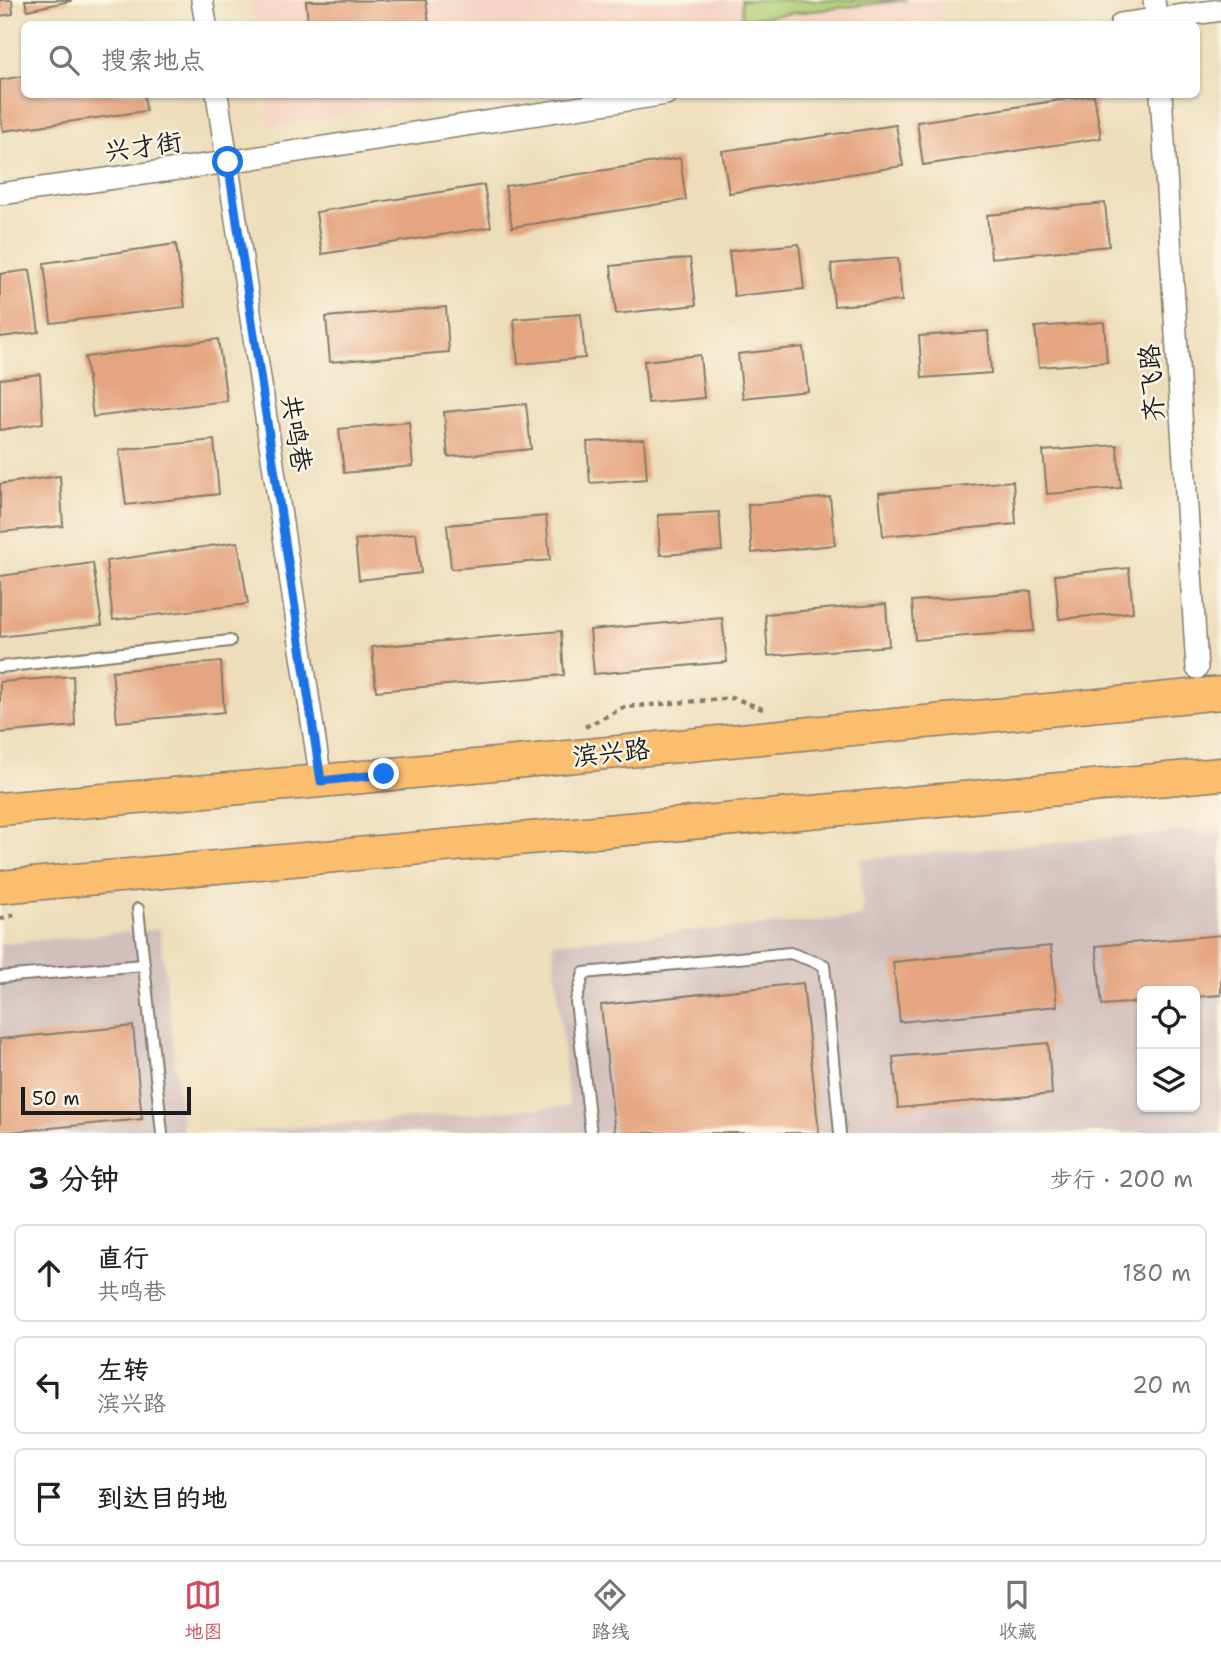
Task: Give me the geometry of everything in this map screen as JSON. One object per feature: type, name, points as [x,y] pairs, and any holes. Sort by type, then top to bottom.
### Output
[{"type":"main road","name":"滨兴路","points":[[0,809],[321,781],[1221,693]]},
{"type":"main road","points":[[0,887],[1221,774]]},
{"type":"street","points":[[202,0],[206,21]]},
{"type":"street","points":[[1133,21],[1156,15],[1221,10]]},
{"type":"street","name":"共鸣巷","points":[[218,98],[321,781]]},
{"type":"street","name":"兴才街","points":[[0,194],[228,162],[640,98]]},
{"type":"street","name":"齐飞路","points":[[1161,98],[1198,668]]},
{"type":"lane","points":[[0,667],[230,641]]},
{"type":"lane","points":[[138,909],[162,1133]]},
{"type":"lane","points":[[591,1133],[576,1001],[584,973],[790,953],[824,965],[840,1133]]},
{"type":"lane","points":[[0,977],[144,965]]},
{"type":"shaded area","points":[[251,0],[943,0],[944,16],[913,21],[254,21]]},
{"type":"shaded area","points":[[266,98],[449,98],[270,127]]},
{"type":"shaded area","points":[[1221,829],[1221,1133],[222,1133],[569,1106],[553,943],[863,917],[860,859]]},
{"type":"shaded area","points":[[160,929],[183,1133],[0,1133],[0,944]]},
{"type":"green space","points":[[741,0],[907,0],[742,19]]},
{"type":"building","points":[[0,0],[12,0],[13,14],[0,16]]},
{"type":"building","points":[[25,0],[70,0],[71,1],[27,10]]},
{"type":"building","points":[[426,0],[429,21],[308,21],[306,1]]},
{"type":"building","points":[[21,76],[21,98],[144,98],[146,111],[3,131],[0,80]]},
{"type":"building","points":[[1074,98],[1094,98],[1101,138],[923,165],[917,122]]},
{"type":"building","points":[[896,125],[903,166],[729,193],[722,151]]},
{"type":"building","points":[[680,158],[686,200],[512,227],[505,186]]},
{"type":"building","points":[[484,185],[491,227],[322,254],[316,212]]},
{"type":"building","points":[[1105,203],[1109,246],[991,258],[987,215]]},
{"type":"building","points":[[176,244],[185,307],[51,323],[44,263]]},
{"type":"building","points":[[799,244],[804,289],[734,296],[729,251]]},
{"type":"building","points":[[690,258],[696,305],[616,314],[611,266]]},
{"type":"building","points":[[898,258],[902,301],[834,306],[831,264]]},
{"type":"building","points":[[30,270],[39,332],[0,337],[0,274]]},
{"type":"building","points":[[446,307],[449,352],[330,362],[326,317]]},
{"type":"building","points":[[581,314],[585,358],[518,364],[514,319]]},
{"type":"building","points":[[1104,322],[1107,362],[1039,367],[1035,327]]},
{"type":"building","points":[[988,331],[991,373],[922,378],[919,336]]},
{"type":"building","points":[[218,339],[227,401],[93,417],[85,357]]},
{"type":"building","points":[[803,347],[808,391],[743,398],[738,354]]},
{"type":"building","points":[[700,355],[704,398],[648,403],[644,361]]},
{"type":"building","points":[[40,374],[43,423],[0,430],[0,379]]},
{"type":"building","points":[[526,404],[531,449],[448,457],[444,412]]},
{"type":"building","points":[[409,422],[413,466],[344,473],[339,429]]},
{"type":"building","points":[[644,439],[647,479],[590,483],[587,442]]},
{"type":"building","points":[[214,440],[219,494],[126,505],[119,450]]},
{"type":"building","points":[[1117,445],[1121,488],[1047,494],[1043,451]]},
{"type":"building","points":[[60,476],[63,526],[0,532],[0,484]]},
{"type":"building","points":[[1013,481],[1016,524],[883,536],[879,493]]},
{"type":"building","points":[[830,497],[835,545],[752,553],[748,505]]},
{"type":"building","points":[[719,512],[722,551],[660,555],[658,515]]},
{"type":"building","points":[[546,516],[550,560],[451,569],[447,525]]},
{"type":"building","points":[[416,533],[421,573],[359,580],[355,540]]},
{"type":"building","points":[[238,542],[248,604],[113,620],[106,561]]},
{"type":"building","points":[[93,563],[102,625],[0,637],[0,576]]},
{"type":"building","points":[[1129,568],[1133,612],[1059,619],[1055,575]]},
{"type":"building","points":[[1031,591],[1034,631],[915,640],[912,601]]},
{"type":"building","points":[[886,604],[889,646],[768,656],[765,614]]},
{"type":"building","points":[[722,618],[727,662],[594,674],[590,630]]},
{"type":"building","points":[[561,631],[564,675],[376,691],[372,647]]},
{"type":"building","points":[[221,662],[224,712],[117,722],[112,671]]},
{"type":"building","points":[[73,676],[75,726],[0,733],[0,682]]},
{"type":"building","points":[[1221,935],[1221,995],[1200,997],[1200,986],[1137,986],[1137,1002],[1102,1005],[1096,946]]},
{"type":"building","points":[[1051,946],[1057,1006],[900,1022],[893,962]]},
{"type":"building","points":[[803,983],[819,1133],[615,1133],[601,1005]]},
{"type":"building","points":[[133,1026],[142,1119],[0,1133],[0,1039]]},
{"type":"building","points":[[1048,1043],[1052,1094],[898,1108],[893,1057]]},
{"type":"route","points":[[228,162],[321,781],[384,774]]}]
